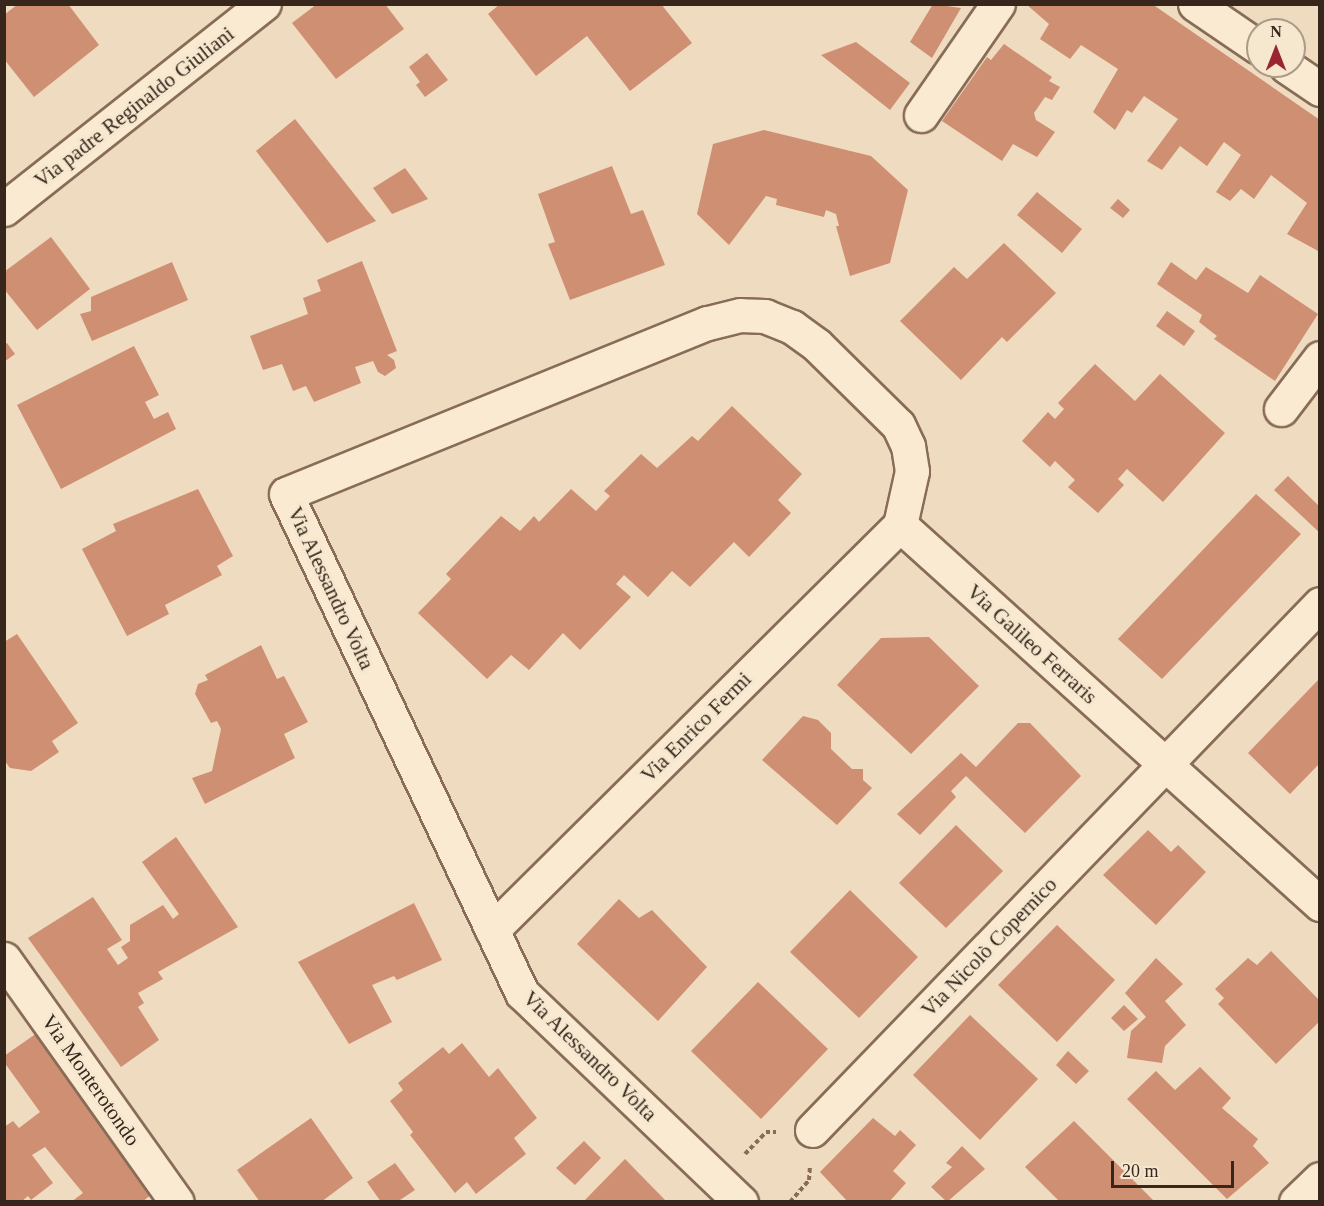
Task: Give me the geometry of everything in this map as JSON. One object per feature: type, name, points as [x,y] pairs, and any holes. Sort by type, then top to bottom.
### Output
[{"type":"street","name":"Via padre Reginaldo Giuliani","points":[[4,209],[264,4]]},
{"type":"street","points":[[921,115],[998,4]]},
{"type":"street","points":[[1195,4],[1246,39]]},
{"type":"street","points":[[1304,78],[1320,89]]},
{"type":"street","name":"Via Alessandro Volta","points":[[741,1202],[522,993],[286,494],[707,323],[740,315],[765,316],[792,327],[817,345],[898,425],[908,446],[912,471],[900,525]]},
{"type":"street","points":[[1281,409],[1320,358]]},
{"type":"street","name":"Via Galileo Ferraris","points":[[900,525],[1320,904]]},
{"type":"street","name":"Via Enrico Fermi","points":[[492,930],[900,525]]},
{"type":"street","points":[[1165,764],[1320,604]]},
{"type":"street","name":"Via Nicolò Copernico","points":[[812,1130],[1165,764]]},
{"type":"street","name":"Via Monterotondo","points":[[4,959],[177,1202]]},
{"type":"street","points":[[1296,1202],[1320,1179]]},
{"type":"building","points":[[18,4],[68,4],[99,45],[34,97],[4,59],[4,15]]},
{"type":"building","points":[[317,4],[385,4],[404,29],[336,79],[292,23]]},
{"type":"building","points":[[500,4],[661,4],[692,43],[630,91],[587,36],[536,76],[488,14]]},
{"type":"building","points":[[933,4],[961,8],[932,58],[910,42]]},
{"type":"building","points":[[1026,4],[1152,4],[1246,69],[1246,78],[1259,78],[1320,120],[1320,252],[1287,234],[1307,203],[1271,175],[1254,199],[1241,189],[1230,201],[1216,192],[1241,155],[1224,142],[1207,166],[1180,146],[1162,170],[1147,161],[1178,119],[1144,96],[1132,113],[1127,110],[1115,130],[1093,112],[1118,69],[1081,45],[1070,59],[1040,39],[1049,24]]},
{"type":"building","points":[[856,42],[910,83],[890,110],[821,55]]},
{"type":"building","points":[[1004,44],[1052,77],[1049,81],[1060,87],[1052,100],[1045,97],[1034,113],[1036,120],[1055,132],[1037,157],[1013,144],[1002,161],[942,121],[987,57],[991,60]]},
{"type":"building","points":[[427,53],[448,80],[425,97],[416,85],[420,82],[409,67]]},
{"type":"building","points":[[295,119],[376,221],[327,243],[256,151]]},
{"type":"building","points":[[764,130],[871,156],[908,190],[890,263],[850,276],[836,226],[839,226],[836,214],[826,210],[824,217],[776,205],[777,199],[766,196],[729,245],[697,214],[713,144]]},
{"type":"building","points":[[612,166],[631,214],[643,210],[665,265],[570,300],[548,244],[555,242],[538,194]]},
{"type":"building","points":[[405,168],[428,199],[392,214],[373,188]]},
{"type":"building","points":[[1037,192],[1082,229],[1062,253],[1017,215]]},
{"type":"building","points":[[1118,199],[1130,210],[1123,218],[1110,208]]},
{"type":"building","points":[[51,237],[90,289],[37,330],[4,289],[4,272]]},
{"type":"building","points":[[1004,243],[1056,293],[1007,342],[1002,337],[961,380],[900,321],[954,267],[967,279]]},
{"type":"building","points":[[362,261],[397,351],[387,355],[394,360],[396,368],[385,376],[378,372],[373,361],[355,367],[361,383],[314,402],[306,386],[293,391],[282,364],[263,370],[250,336],[308,314],[303,298],[321,291],[317,280]]},
{"type":"building","points":[[172,262],[188,300],[92,341],[80,314],[91,311],[91,297]]},
{"type":"building","points":[[1171,262],[1196,280],[1206,267],[1248,293],[1260,275],[1318,314],[1275,381],[1214,339],[1217,336],[1199,322],[1202,315],[1157,284]]},
{"type":"building","points":[[1167,311],[1195,331],[1184,346],[1156,326]]},
{"type":"building","points":[[7,343],[15,354],[4,362],[4,345]]},
{"type":"building","points":[[134,346],[159,395],[145,402],[154,419],[168,412],[176,429],[61,489],[17,405]]},
{"type":"building","points":[[1095,364],[1135,401],[1160,374],[1225,433],[1163,502],[1127,469],[1118,479],[1124,485],[1098,513],[1068,487],[1075,480],[1055,461],[1050,467],[1022,441],[1048,412],[1055,419],[1064,409],[1058,403]]},
{"type":"building","points":[[732,406],[802,474],[778,500],[791,513],[749,557],[734,542],[690,587],[672,571],[648,597],[624,575],[616,584],[631,597],[580,650],[563,633],[529,670],[511,655],[487,679],[418,613],[451,579],[446,574],[501,516],[520,531],[534,516],[539,522],[571,489],[596,511],[610,496],[604,491],[641,454],[657,468],[692,436],[698,441]]},
{"type":"building","points":[[1288,476],[1320,507],[1320,533],[1274,490]]},
{"type":"building","points":[[198,489],[233,556],[217,566],[222,575],[165,605],[169,614],[127,636],[82,549],[116,531],[113,524]]},
{"type":"building","points":[[1256,494],[1301,534],[1162,679],[1118,639]]},
{"type":"building","points":[[17,634],[78,723],[52,741],[59,752],[31,771],[10,768],[4,760],[4,642]]},
{"type":"building","points":[[929,637],[979,686],[911,754],[837,685],[881,638]]},
{"type":"building","points":[[261,645],[277,679],[284,676],[308,722],[284,734],[295,758],[205,804],[192,778],[212,771],[221,729],[217,721],[211,723],[195,694],[198,684],[208,680],[205,675]]},
{"type":"building","points":[[1320,678],[1320,763],[1290,794],[1248,753]]},
{"type":"building","points":[[803,716],[818,720],[831,733],[831,749],[852,769],[863,769],[863,780],[872,788],[837,825],[762,760]]},
{"type":"building","points":[[1018,723],[1030,723],[1081,776],[1025,833],[966,776],[951,791],[956,797],[920,835],[897,814],[961,753],[976,767]]},
{"type":"building","points":[[956,825],[1003,871],[946,928],[899,883]]},
{"type":"building","points":[[1148,830],[1171,852],[1178,845],[1206,872],[1156,925],[1103,875]]},
{"type":"building","points":[[176,837],[238,927],[158,972],[163,979],[138,993],[144,1003],[138,1007],[159,1040],[121,1067],[28,938],[93,897],[122,940],[107,949],[118,965],[128,958],[121,947],[130,941],[130,925],[163,905],[173,919],[179,914],[142,862]]},
{"type":"building","points":[[850,890],[918,957],[859,1018],[790,952]]},
{"type":"building","points":[[619,899],[639,918],[652,910],[707,967],[658,1021],[577,944]]},
{"type":"building","points":[[414,903],[442,960],[397,980],[394,976],[372,985],[392,1022],[349,1044],[298,962]]},
{"type":"building","points":[[1057,925],[1115,980],[1057,1042],[998,985]]},
{"type":"building","points":[[1271,951],[1320,1001],[1320,1021],[1276,1064],[1218,1004],[1224,998],[1215,989],[1248,958],[1257,965]]},
{"type":"building","points":[[1156,958],[1183,984],[1165,1001],[1186,1025],[1165,1046],[1162,1063],[1127,1058],[1131,1031],[1146,1017],[1125,993]]},
{"type":"building","points":[[758,982],[828,1049],[761,1119],[691,1051]]},
{"type":"building","points":[[1124,1005],[1138,1019],[1124,1031],[1111,1018]]},
{"type":"building","points":[[970,1015],[1038,1079],[980,1140],[913,1075]]},
{"type":"building","points":[[37,1033],[152,1194],[142,1202],[71,1202],[83,1193],[45,1147],[32,1155],[53,1183],[31,1200],[28,1196],[21,1202],[4,1202],[4,1127],[13,1121],[19,1128],[40,1112],[4,1062],[4,1056]]},
{"type":"building","points":[[462,1043],[489,1077],[498,1068],[537,1118],[514,1138],[526,1154],[476,1194],[467,1182],[455,1193],[410,1135],[413,1132],[390,1101],[403,1090],[398,1083],[443,1047],[449,1054]]},
{"type":"building","points":[[1068,1051],[1089,1071],[1076,1084],[1056,1065]]},
{"type":"building","points":[[1200,1067],[1231,1098],[1222,1108],[1258,1139],[1253,1146],[1269,1163],[1227,1199],[1127,1099],[1156,1071],[1175,1090]]},
{"type":"building","points":[[311,1118],[353,1178],[321,1202],[260,1202],[237,1170]]},
{"type":"building","points":[[873,1118],[895,1136],[900,1130],[916,1145],[893,1171],[906,1183],[889,1202],[848,1202],[820,1172]]},
{"type":"building","points":[[1074,1121],[1155,1202],[1060,1202],[1025,1167]]},
{"type":"building","points":[[584,1141],[601,1158],[575,1185],[556,1168]]},
{"type":"building","points":[[962,1146],[985,1169],[947,1202],[931,1187],[952,1167],[946,1163]]},
{"type":"building","points":[[625,1159],[667,1202],[583,1202]]},
{"type":"building","points":[[395,1163],[415,1190],[397,1202],[381,1202],[367,1182]]}]
